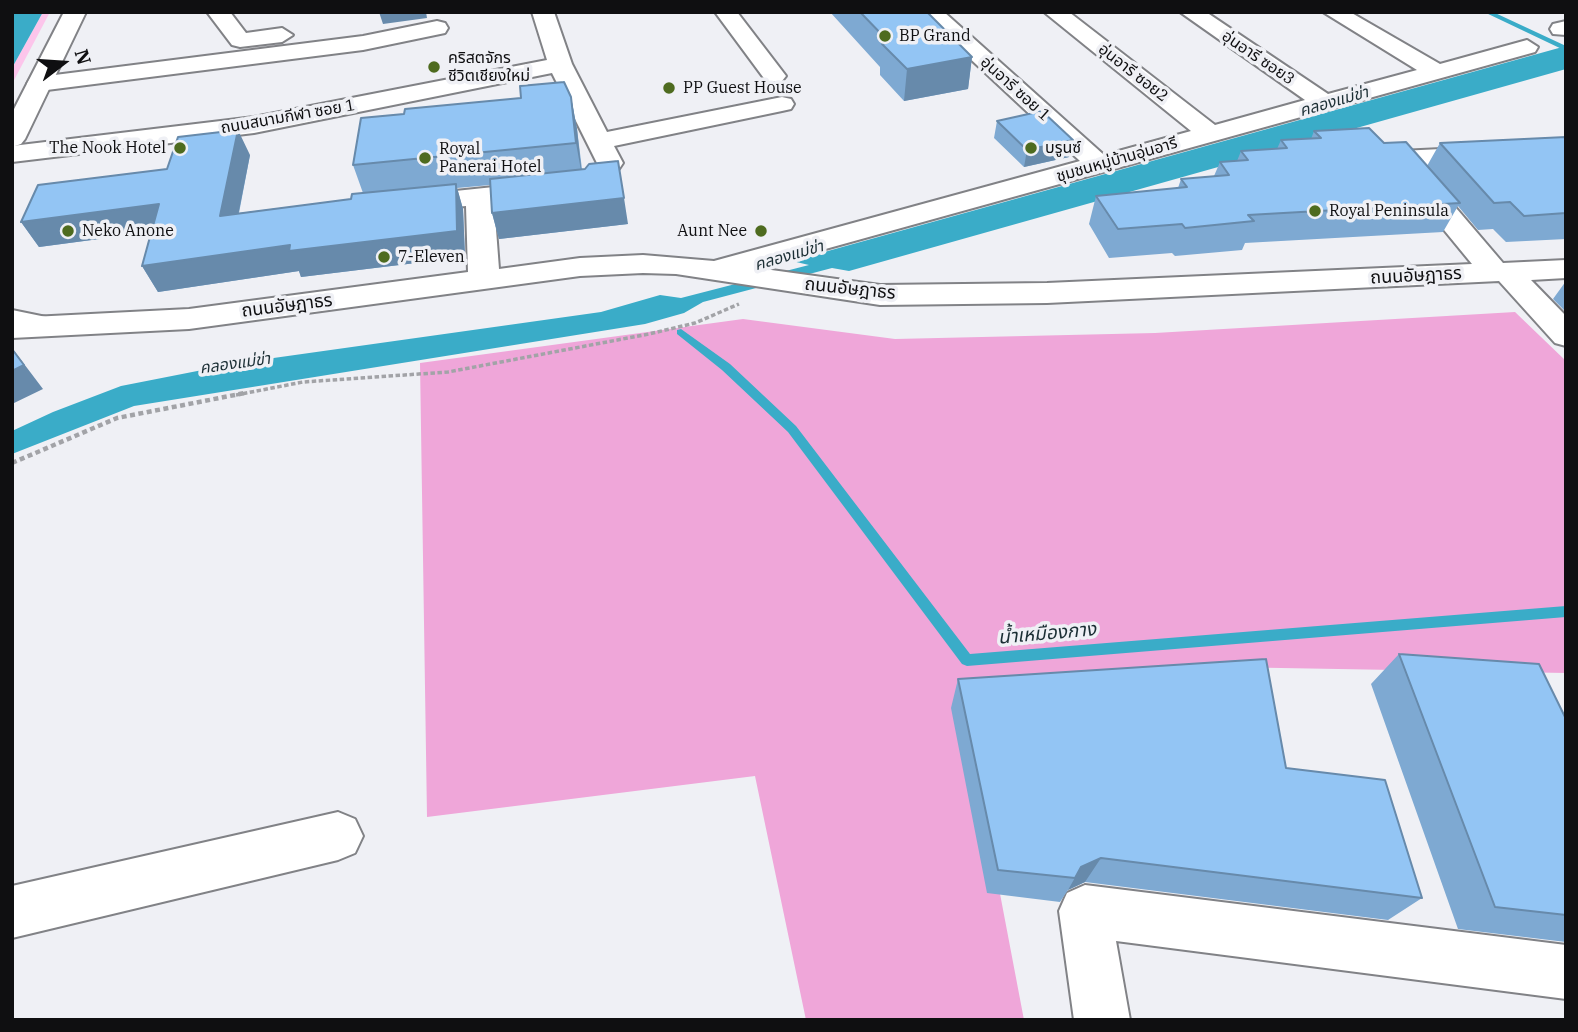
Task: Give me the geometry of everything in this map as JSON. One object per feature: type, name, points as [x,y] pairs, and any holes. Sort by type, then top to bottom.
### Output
[{"type":"street","points":[[12,139],[75,12]]},
{"type":"street","points":[[218,12],[240,40],[370,23]]},
{"type":"street","points":[[543,12],[560,64],[613,169]]},
{"type":"street","points":[[726,12],[774,76]]},
{"type":"street","name":"อุ่นอารี ซอย 1","points":[[931,12],[1099,165]]},
{"type":"street","name":"อุ่นอารี ซอย2","points":[[1055,12],[1211,134]]},
{"type":"street","name":"อุ่นอารี ซอย3","points":[[1191,12],[1325,103]]},
{"type":"street","points":[[1334,12],[1434,70]]},
{"type":"street","points":[[39,84],[363,43],[437,28]]},
{"type":"street","name":"ชุมชนหมู่บ้านอุ่นอารี","points":[[706,272],[1325,103],[1434,70],[1527,47]]},
{"type":"street","name":"ถนนสนามกีฬา ซอย 1","points":[[12,153],[254,125],[560,64]]},
{"type":"street","points":[[600,141],[782,104]]},
{"type":"street","points":[[1566,151],[1400,159],[1501,273],[1566,336]]},
{"type":"street","points":[[383,206],[566,187]]},
{"type":"street","points":[[481,197],[484,281]]},
{"type":"street","name":"ถนนอัษฎาธร","points":[[19,327],[189,319],[580,267],[643,264],[676,265],[706,272],[880,295],[1047,293],[1566,269]]},
{"type":"street","points":[[12,912],[338,836]]},
{"type":"street","points":[[1102,1020],[1085,911],[1566,972]]},
{"type":"path","points":[[12,463],[117,418],[303,382],[448,372],[649,334],[695,323],[795,284]]},
{"type":"shaded area","points":[[43,12],[50,12],[12,84],[12,68]]},
{"type":"shaded area","points":[[1515,312],[1566,361],[1566,673],[1224,667],[963,699],[1024,1020],[806,1020],[755,776],[427,817],[420,363],[743,319],[895,339],[1155,333]]},
{"type":"water","points":[[12,12],[43,12],[12,68]]},
{"type":"water","name":"คลองแม่ข่า","points":[[1566,46],[1566,69],[849,271],[832,268],[703,302],[684,313],[645,324],[134,406],[12,454],[12,431],[121,386],[238,363],[601,312],[660,295],[681,298],[809,265],[792,261]]},
{"type":"building","points":[[860,12],[927,12],[972,57],[907,69],[882,44],[889,42]]},
{"type":"building","points":[[564,82],[571,97],[576,143],[353,165],[361,118],[404,114],[405,109],[521,98],[520,86]]},
{"type":"building","points":[[1042,111],[1073,140],[1027,150],[997,121]]},
{"type":"building","points":[[1369,128],[1384,143],[1406,142],[1460,203],[1248,215],[1254,221],[1185,228],[1182,224],[1118,229],[1096,196],[1187,187],[1181,179],[1229,175],[1220,162],[1248,160],[1241,151],[1287,148],[1281,140],[1321,138],[1314,131]]},
{"type":"building","points":[[238,130],[220,216],[351,199],[352,194],[456,184],[457,231],[289,251],[290,245],[142,266],[159,204],[21,222],[38,185],[167,169],[178,137]]},
{"type":"building","points":[[1566,137],[1566,213],[1524,216],[1510,202],[1494,203],[1440,143]]},
{"type":"building","points":[[618,161],[624,198],[492,213],[490,179],[585,169],[589,164]]},
{"type":"building","points":[[12,349],[24,365],[12,371]]},
{"type":"building","points":[[1399,654],[1539,664],[1566,719],[1566,915],[1495,907]]},
{"type":"building","points":[[1266,659],[1286,768],[1385,780],[1422,898],[1101,858],[1081,867],[1075,878],[998,870],[958,679]]},
{"type":"waterway","points":[[1487,12],[1566,49]]},
{"type":"waterway","name":"น้ำเหมืองกาง","points":[[681,332],[726,367],[792,429],[967,660],[1566,611]]},
{"type":"place","name":"BP Grand","points":[[885,36]]},
{"type":"place","name":"คริสตจักร ชีวิตเชียงใหม่","points":[[434,67]]},
{"type":"place","name":"PP Guest House","points":[[669,88]]},
{"type":"place","name":"The Nook Hotel","points":[[180,148]]},
{"type":"place","name":"บรูนซ์","points":[[1031,148]]},
{"type":"place","name":"Royal Panerai Hotel","points":[[425,158]]},
{"type":"place","name":"Royal Peninsula","points":[[1315,211]]},
{"type":"place","name":"Neko Anone","points":[[68,231]]},
{"type":"place","name":"Aunt Nee","points":[[761,231]]},
{"type":"place","name":"7-Eleven","points":[[384,257]]}]
